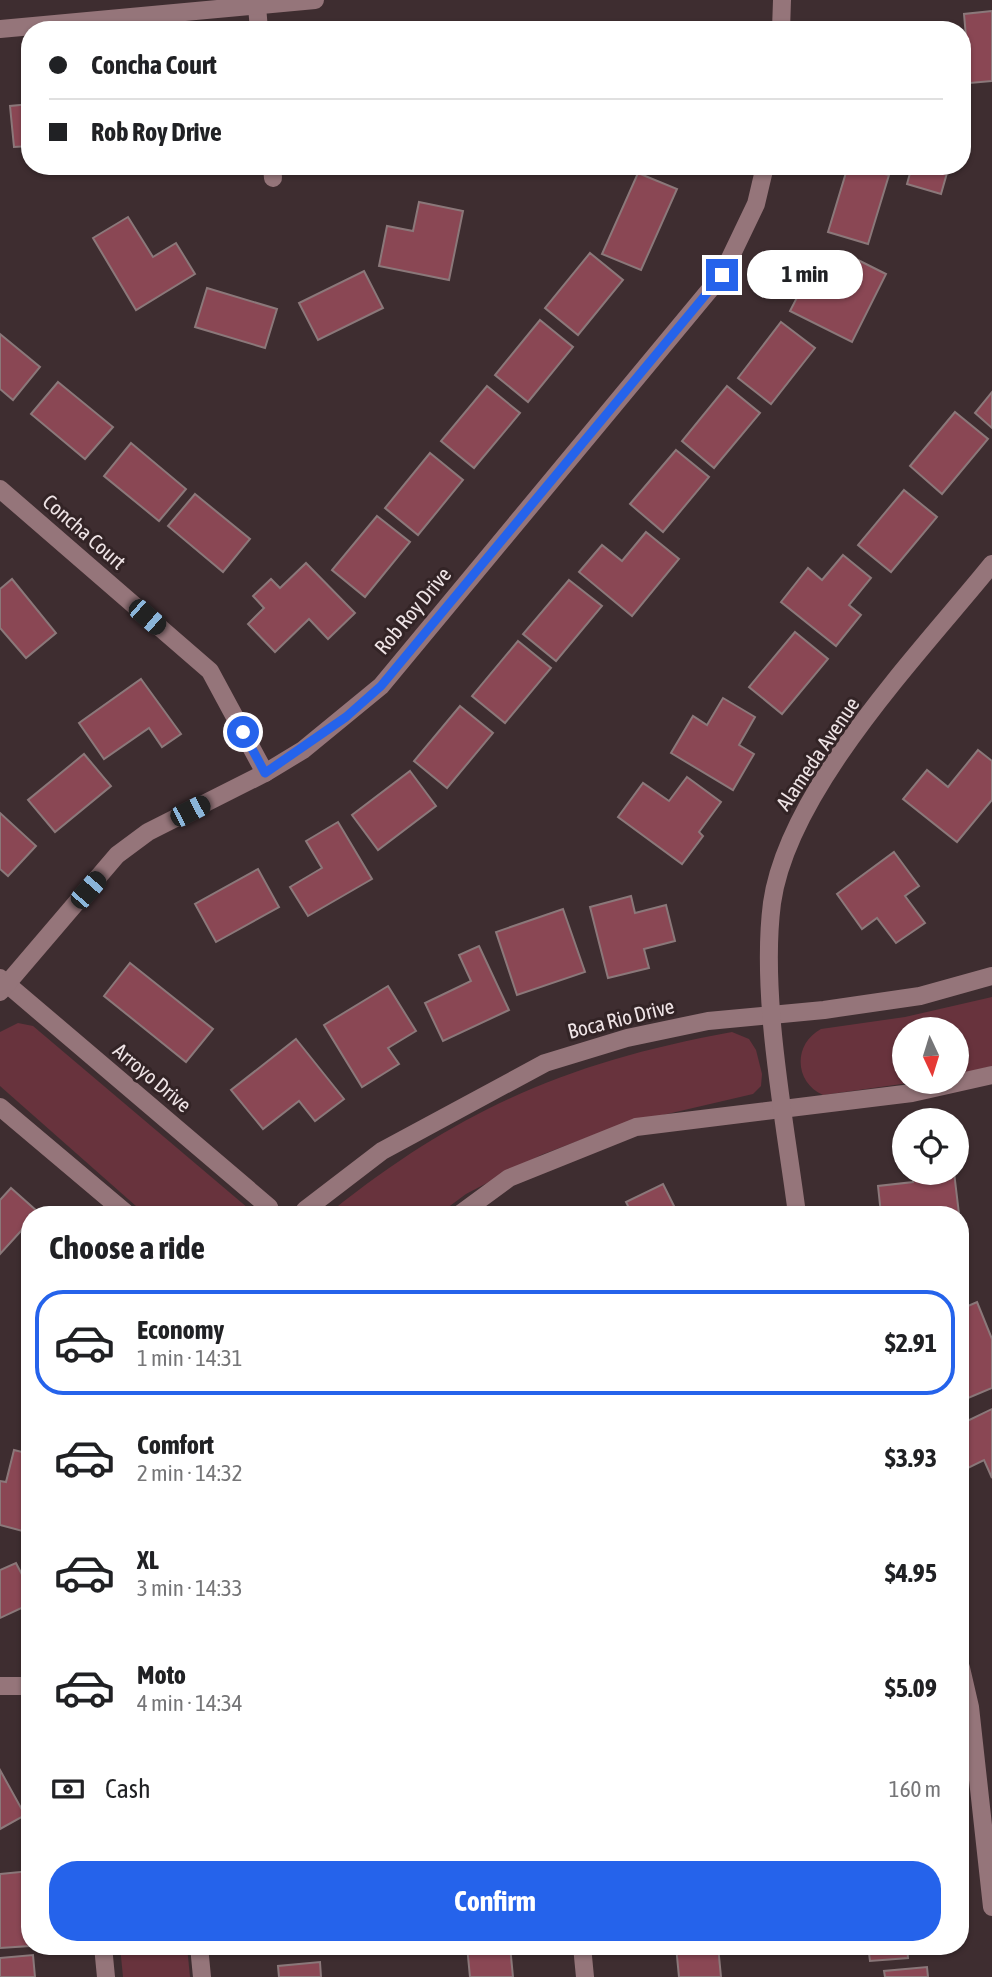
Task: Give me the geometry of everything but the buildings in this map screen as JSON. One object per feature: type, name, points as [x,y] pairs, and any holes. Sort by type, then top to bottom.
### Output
[{"type":"street","points":[[89,21],[315,0]]},
{"type":"street","points":[[781,21],[782,0]]},
{"type":"street","points":[[257,6],[258,21]]},
{"type":"street","points":[[0,29],[21,27]]},
{"type":"street","name":"Rob Roy Drive","points":[[3,985],[117,855],[148,832],[265,773],[346,717],[381,686],[722,275],[756,204],[763,175]]},
{"type":"street","name":"Concha Court","points":[[0,489],[210,671],[265,773]]},
{"type":"street","name":"Alameda Avenue","points":[[796,1206],[773,1013],[769,943],[773,901],[796,827],[855,733],[992,564]]},
{"type":"street","name":"Boca Rio Drive","points":[[310,1206],[382,1151],[545,1063],[627,1038],[708,1021],[824,1010],[920,996],[992,976]]},
{"type":"street","name":"Arroyo Drive","points":[[3,985],[268,1206]]},
{"type":"street","points":[[471,1206],[509,1178],[636,1127],[912,1093],[992,1075]]},
{"type":"street","points":[[0,1107],[118,1206]]},
{"type":"street","points":[[0,1686],[21,1686]]},
{"type":"street","points":[[969,1703],[990,1862],[992,1907]]},
{"type":"street","points":[[104,1955],[106,1977]]},
{"type":"street","points":[[200,1955],[202,1977]]},
{"type":"street","points":[[583,1955],[585,1977]]},
{"type":"shaded area","points":[[992,997],[992,1066],[970,1072],[970,1017],[905,1017]]},
{"type":"shaded area","points":[[892,1019],[892,1085],[823,1095],[813,1089],[802,1072],[802,1053],[805,1044],[821,1029]]},
{"type":"shaded area","points":[[18,1023],[33,1026],[246,1206],[136,1206],[0,1086],[0,1032]]},
{"type":"shaded area","points":[[732,1032],[749,1039],[756,1050],[762,1074],[761,1086],[753,1094],[620,1125],[541,1155],[466,1194],[450,1206],[338,1206],[427,1143],[520,1094],[569,1074],[674,1044]]},
{"type":"shaded area","points":[[121,1955],[188,1955],[190,1977],[123,1977]]},
{"type":"route","points":[[243,732],[265,773],[303,750],[381,686],[722,275]]}]
